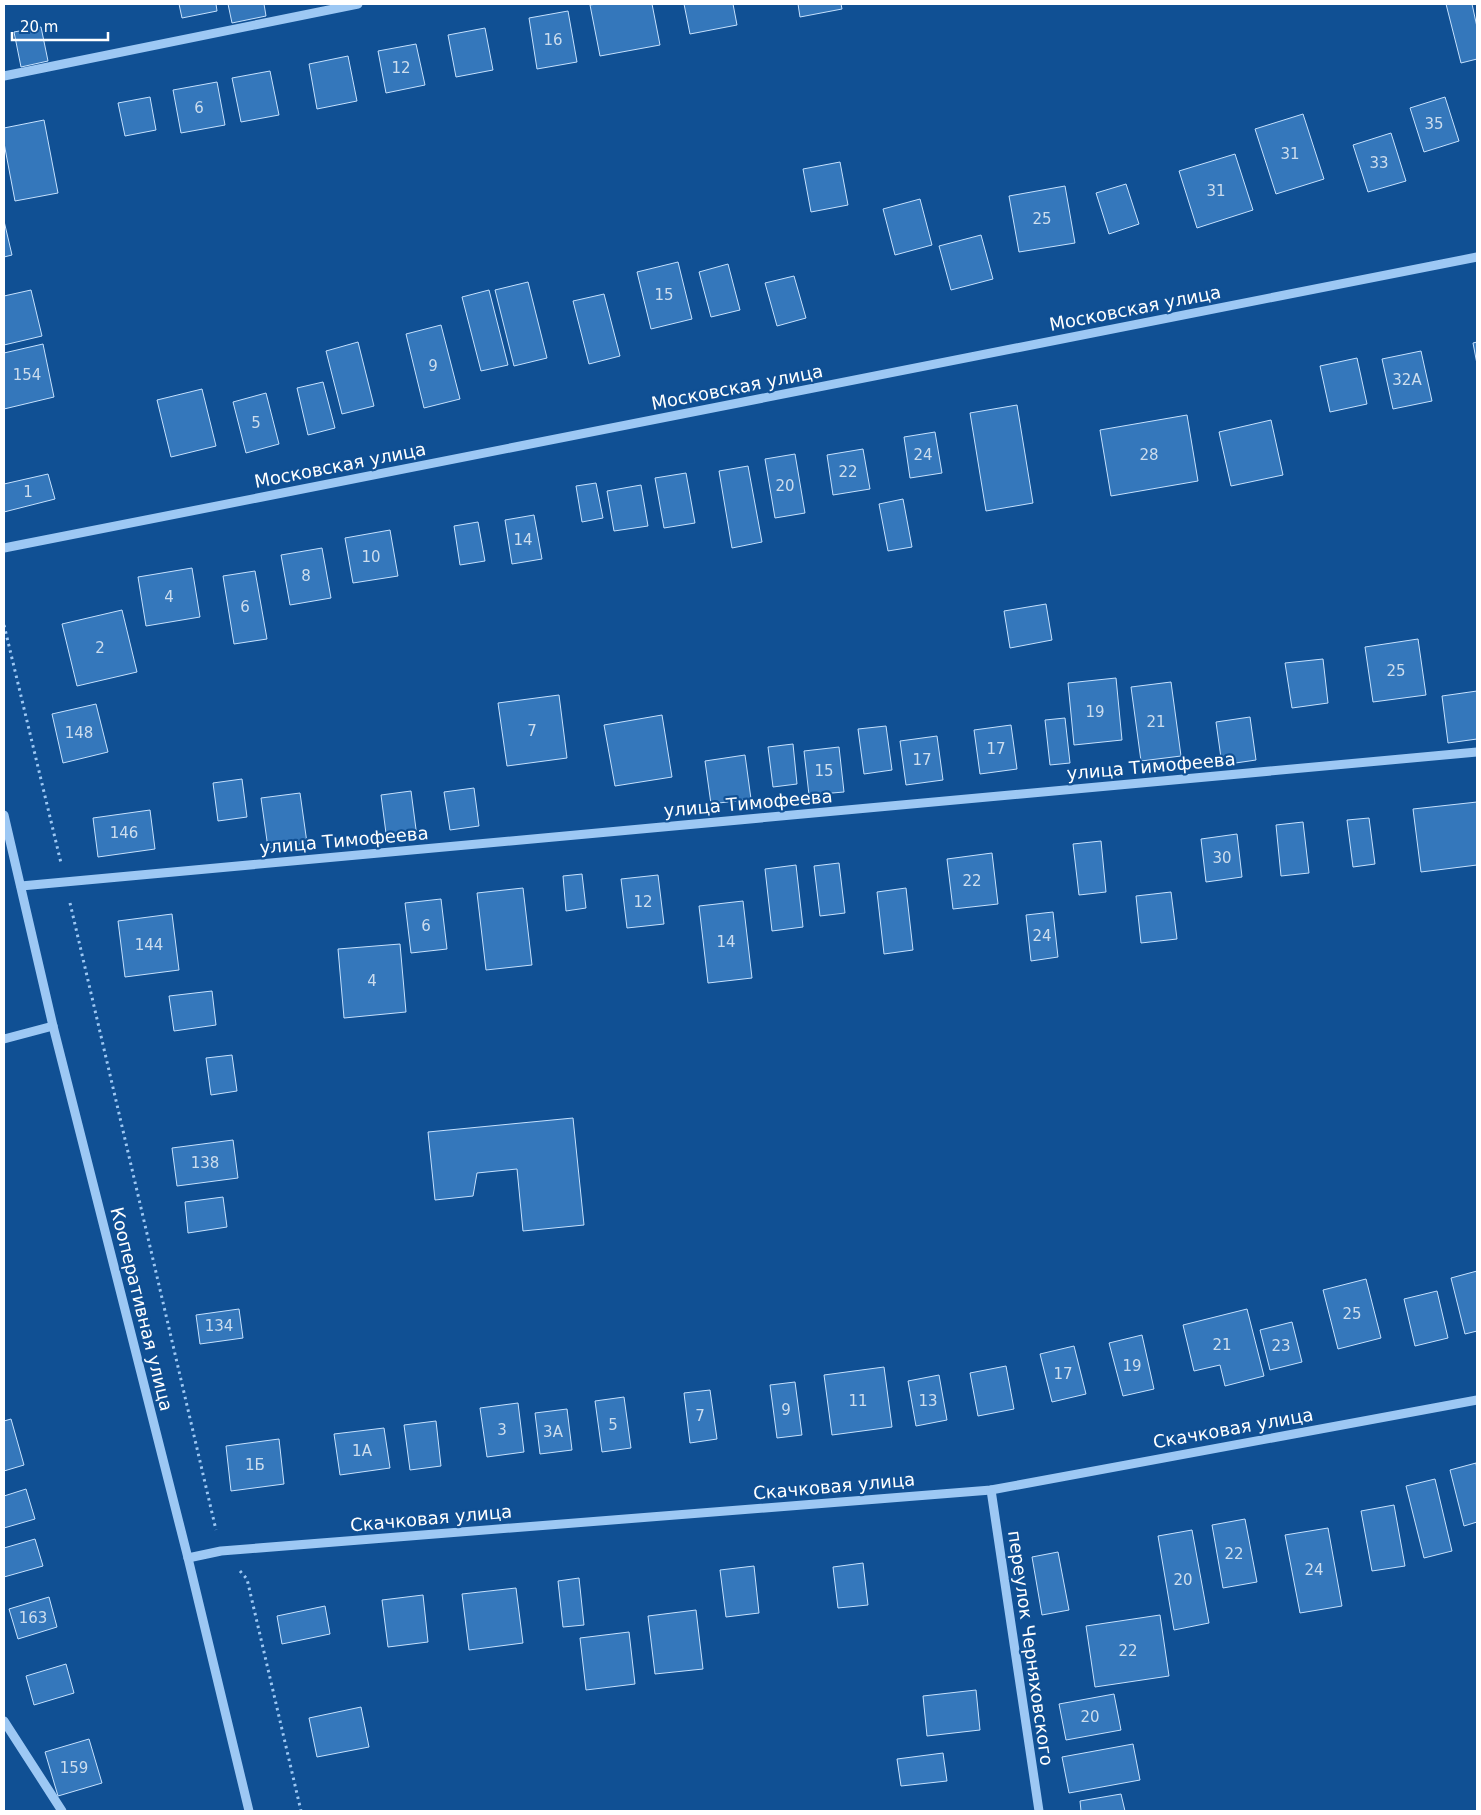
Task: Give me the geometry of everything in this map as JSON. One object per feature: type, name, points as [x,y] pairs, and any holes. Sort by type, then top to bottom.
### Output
[{"type":"street","points":[[4,76],[358,4]]},
{"type":"street","name":"Московская улица","points":[[4,548],[1477,257]]},
{"type":"street","name":"улица Тимофеева","points":[[21,886],[1477,752]]},
{"type":"street","name":"Кооперативная улица","points":[[4,815],[53,1026],[188,1558],[249,1811]]},
{"type":"street","points":[[4,1039],[53,1026]]},
{"type":"street","name":"Скачковая улица","points":[[188,1558],[221,1551],[991,1490],[1477,1400]]},
{"type":"street","name":"переулок Черняховского","points":[[991,1490],[1039,1811]]},
{"type":"street","points":[[4,1721],[62,1811]]},
{"type":"path","points":[[4,625],[221,1551],[247,1579],[301,1811]]},
{"type":"building","points":[[179,4],[216,4],[217,11],[182,18]]},
{"type":"building","points":[[228,4],[264,4],[266,16],[232,23]]},
{"type":"building","points":[[652,4],[660,45],[600,56],[590,5]]},
{"type":"building","points":[[684,4],[733,4],[737,25],[690,34]]},
{"type":"building","points":[[798,4],[841,4],[842,9],[800,17]]},
{"type":"building","points":[[1446,4],[1472,4],[1477,27],[1477,59],[1461,63]]},
{"type":"building","points":[[568,11],[577,62],[537,69],[529,18]]},
{"type":"building","points":[[41,27],[48,61],[21,67],[14,32]]},
{"type":"building","points":[[485,28],[493,70],[456,77],[448,35]]},
{"type":"building","points":[[416,44],[425,85],[386,93],[378,51]]},
{"type":"building","points":[[348,56],[357,101],[317,109],[309,64]]},
{"type":"building","points":[[270,71],[279,115],[241,122],[232,78]]},
{"type":"building","points":[[217,82],[225,125],[181,133],[173,90]]},
{"type":"building","points":[[150,97],[156,130],[125,136],[118,103]]},
{"type":"building","points":[[1445,97],[1459,141],[1424,152],[1410,108]]},
{"type":"building","points":[[1303,114],[1324,179],[1276,194],[1255,129]]},
{"type":"building","points":[[44,120],[58,193],[15,201],[4,143],[4,128]]},
{"type":"building","points":[[1391,133],[1406,181],[1368,192],[1353,145]]},
{"type":"building","points":[[1235,154],[1253,210],[1197,228],[1179,171]]},
{"type":"building","points":[[840,162],[848,205],[811,212],[803,169]]},
{"type":"building","points":[[1126,184],[1139,224],[1109,234],[1096,193]]},
{"type":"building","points":[[1065,186],[1075,243],[1019,252],[1009,196]]},
{"type":"building","points":[[920,199],[932,245],[895,255],[883,209]]},
{"type":"building","points":[[4,221],[12,255],[4,257]]},
{"type":"building","points":[[981,235],[993,279],[951,290],[939,246]]},
{"type":"building","points":[[678,262],[692,319],[651,329],[637,272]]},
{"type":"building","points":[[728,264],[740,310],[711,317],[699,272]]},
{"type":"building","points":[[794,276],[806,318],[777,326],[765,283]]},
{"type":"building","points":[[528,282],[547,358],[514,366],[495,290]]},
{"type":"building","points":[[31,290],[42,336],[4,345],[4,296]]},
{"type":"building","points":[[489,290],[508,365],[481,371],[462,297]]},
{"type":"building","points":[[604,294],[620,356],[589,364],[573,301]]},
{"type":"building","points":[[441,325],[460,399],[424,408],[406,334]]},
{"type":"building","points":[[358,342],[374,406],[342,414],[326,351]]},
{"type":"building","points":[[1477,342],[1477,364],[1473,343]]},
{"type":"building","points":[[43,344],[54,397],[4,409],[4,353]]},
{"type":"building","points":[[1421,351],[1432,401],[1393,409],[1382,359]]},
{"type":"building","points":[[1357,358],[1367,404],[1330,412],[1320,366]]},
{"type":"building","points":[[323,382],[335,428],[308,435],[297,388]]},
{"type":"building","points":[[202,389],[216,446],[171,457],[157,400]]},
{"type":"building","points":[[266,393],[279,444],[246,453],[233,402]]},
{"type":"building","points":[[1017,405],[1033,503],[986,511],[970,413]]},
{"type":"building","points":[[1187,415],[1198,481],[1111,496],[1100,430]]},
{"type":"building","points":[[1271,420],[1283,475],[1231,486],[1219,432]]},
{"type":"building","points":[[935,432],[942,473],[910,478],[904,437]]},
{"type":"building","points":[[863,449],[870,489],[833,495],[827,455]]},
{"type":"building","points":[[795,454],[805,513],[775,518],[765,459]]},
{"type":"building","points":[[748,466],[762,542],[732,548],[719,471]]},
{"type":"building","points":[[686,473],[695,523],[664,528],[655,478]]},
{"type":"building","points":[[48,474],[55,499],[4,512],[4,484]]},
{"type":"building","points":[[596,483],[603,518],[582,522],[576,486]]},
{"type":"building","points":[[641,485],[648,526],[614,531],[607,491]]},
{"type":"building","points":[[903,499],[912,547],[888,551],[879,504]]},
{"type":"building","points":[[534,515],[542,559],[512,564],[505,520]]},
{"type":"building","points":[[478,522],[485,561],[460,565],[454,526]]},
{"type":"building","points":[[390,530],[398,576],[353,583],[345,538]]},
{"type":"building","points":[[322,548],[331,598],[290,605],[281,555]]},
{"type":"building","points":[[192,568],[200,617],[146,626],[138,577]]},
{"type":"building","points":[[255,571],[267,639],[234,644],[223,576]]},
{"type":"building","points":[[1046,604],[1052,640],[1010,648],[1004,611]]},
{"type":"building","points":[[122,610],[137,672],[77,686],[62,624]]},
{"type":"building","points":[[1418,639],[1426,695],[1373,702],[1365,647]]},
{"type":"building","points":[[1323,659],[1328,703],[1292,708],[1285,663]]},
{"type":"building","points":[[1116,678],[1122,740],[1074,745],[1068,683]]},
{"type":"building","points":[[1171,682],[1181,756],[1141,761],[1131,687]]},
{"type":"building","points":[[1477,691],[1477,739],[1448,743],[1442,696]]},
{"type":"building","points":[[559,695],[567,758],[507,766],[498,703]]},
{"type":"building","points":[[96,704],[108,752],[63,763],[52,714]]},
{"type":"building","points":[[662,715],[672,777],[615,786],[604,725]]},
{"type":"building","points":[[1250,717],[1256,760],[1222,765],[1216,722]]},
{"type":"building","points":[[1065,718],[1070,763],[1050,765],[1045,720]]},
{"type":"building","points":[[1011,725],[1017,769],[980,774],[974,730]]},
{"type":"building","points":[[886,726],[892,770],[864,774],[858,729]]},
{"type":"building","points":[[937,736],[943,780],[906,785],[900,741]]},
{"type":"building","points":[[793,744],[797,784],[773,787],[768,747]]},
{"type":"building","points":[[839,747],[844,792],[809,795],[804,751]]},
{"type":"building","points":[[745,755],[751,799],[711,804],[705,761]]},
{"type":"building","points":[[242,779],[247,817],[218,821],[213,783]]},
{"type":"building","points":[[474,788],[479,826],[450,830],[444,792]]},
{"type":"building","points":[[411,791],[417,837],[387,841],[381,795]]},
{"type":"building","points":[[300,793],[307,843],[268,848],[261,798]]},
{"type":"building","points":[[1477,802],[1477,865],[1421,872],[1413,809]]},
{"type":"building","points":[[150,810],[155,849],[98,857],[93,818]]},
{"type":"building","points":[[1369,818],[1375,864],[1353,867],[1347,820]]},
{"type":"building","points":[[1303,822],[1309,873],[1281,876],[1276,825]]},
{"type":"building","points":[[1237,834],[1242,877],[1206,882],[1201,839]]},
{"type":"building","points":[[1101,841],[1106,892],[1079,895],[1073,844]]},
{"type":"building","points":[[992,853],[998,904],[953,909],[947,859]]},
{"type":"building","points":[[839,863],[845,913],[820,916],[814,866]]},
{"type":"building","points":[[796,865],[803,927],[772,931],[765,869]]},
{"type":"building","points":[[582,874],[586,908],[566,911],[563,876]]},
{"type":"building","points":[[658,875],[664,924],[627,928],[621,879]]},
{"type":"building","points":[[523,888],[532,965],[486,970],[477,893]]},
{"type":"building","points":[[906,888],[913,950],[884,954],[877,892]]},
{"type":"building","points":[[1171,892],[1177,939],[1141,943],[1136,896]]},
{"type":"building","points":[[441,899],[447,949],[411,953],[405,903]]},
{"type":"building","points":[[743,901],[752,978],[708,983],[699,906]]},
{"type":"building","points":[[1053,912],[1058,957],[1031,961],[1026,915]]},
{"type":"building","points":[[172,914],[179,970],[125,977],[118,921]]},
{"type":"building","points":[[400,944],[406,1012],[344,1018],[338,949]]},
{"type":"building","points":[[212,991],[216,1025],[174,1031],[169,996]]},
{"type":"building","points":[[232,1055],[237,1091],[211,1095],[206,1058]]},
{"type":"building","points":[[573,1118],[584,1225],[523,1231],[517,1169],[477,1173],[473,1196],[435,1200],[428,1132]]},
{"type":"building","points":[[233,1140],[238,1178],[177,1186],[172,1148]]},
{"type":"building","points":[[223,1197],[227,1227],[188,1233],[185,1202]]},
{"type":"building","points":[[1477,1271],[1477,1331],[1465,1334],[1451,1278]]},
{"type":"building","points":[[1366,1279],[1381,1338],[1338,1349],[1323,1290]]},
{"type":"building","points":[[1437,1291],[1448,1338],[1415,1346],[1404,1299]]},
{"type":"building","points":[[239,1309],[243,1338],[200,1344],[196,1315]]},
{"type":"building","points":[[1247,1309],[1264,1376],[1225,1386],[1220,1365],[1194,1371],[1183,1325]]},
{"type":"building","points":[[1292,1322],[1302,1362],[1270,1370],[1260,1330]]},
{"type":"building","points":[[1142,1335],[1154,1389],[1123,1396],[1109,1343]]},
{"type":"building","points":[[1074,1346],[1086,1394],[1052,1402],[1040,1354]]},
{"type":"building","points":[[1006,1366],[1014,1409],[978,1416],[970,1373]]},
{"type":"building","points":[[884,1367],[892,1427],[832,1435],[824,1375]]},
{"type":"building","points":[[939,1375],[947,1420],[916,1426],[908,1381]]},
{"type":"building","points":[[795,1382],[802,1435],[777,1438],[770,1385]]},
{"type":"building","points":[[710,1390],[717,1439],[690,1443],[684,1393]]},
{"type":"building","points":[[624,1397],[631,1448],[602,1452],[595,1401]]},
{"type":"building","points":[[518,1403],[524,1452],[487,1457],[480,1408]]},
{"type":"building","points":[[567,1409],[572,1450],[540,1454],[535,1413]]},
{"type":"building","points":[[11,1419],[24,1465],[4,1471],[4,1421]]},
{"type":"building","points":[[436,1421],[441,1466],[410,1470],[404,1425]]},
{"type":"building","points":[[384,1428],[390,1468],[340,1475],[334,1434]]},
{"type":"building","points":[[279,1439],[284,1484],[231,1491],[226,1446]]},
{"type":"building","points":[[1476,1463],[1477,1522],[1464,1526],[1450,1470]]},
{"type":"building","points":[[1435,1479],[1452,1551],[1424,1558],[1406,1486]]},
{"type":"building","points":[[26,1489],[35,1519],[4,1528],[4,1496]]},
{"type":"building","points":[[1394,1505],[1405,1566],[1372,1571],[1361,1511]]},
{"type":"building","points":[[1245,1519],[1257,1582],[1223,1588],[1212,1525]]},
{"type":"building","points":[[1328,1528],[1342,1606],[1300,1613],[1285,1535]]},
{"type":"building","points":[[1192,1530],[1209,1623],[1174,1630],[1158,1536]]},
{"type":"building","points":[[35,1539],[43,1566],[4,1577],[4,1548]]},
{"type":"building","points":[[1058,1552],[1069,1610],[1042,1615],[1032,1557]]},
{"type":"building","points":[[863,1563],[868,1605],[838,1608],[833,1567]]},
{"type":"building","points":[[754,1566],[759,1613],[726,1617],[720,1570]]},
{"type":"building","points":[[579,1578],[584,1625],[563,1627],[558,1581]]},
{"type":"building","points":[[516,1588],[523,1643],[469,1650],[462,1594]]},
{"type":"building","points":[[423,1595],[428,1642],[388,1647],[382,1600]]},
{"type":"building","points":[[49,1597],[57,1627],[18,1639],[9,1609]]},
{"type":"building","points":[[325,1606],[330,1634],[282,1644],[277,1616]]},
{"type":"building","points":[[696,1610],[703,1669],[655,1674],[648,1616]]},
{"type":"building","points":[[1160,1615],[1169,1676],[1095,1687],[1086,1626]]},
{"type":"building","points":[[629,1632],[635,1684],[586,1690],[580,1638]]},
{"type":"building","points":[[66,1664],[74,1693],[34,1705],[26,1676]]},
{"type":"building","points":[[976,1690],[980,1730],[927,1736],[923,1696]]},
{"type":"building","points":[[1114,1694],[1121,1730],[1066,1740],[1059,1704]]},
{"type":"building","points":[[361,1707],[369,1747],[317,1757],[309,1718]]},
{"type":"building","points":[[89,1739],[102,1783],[58,1796],[45,1752]]},
{"type":"building","points":[[1133,1744],[1140,1780],[1069,1793],[1062,1757]]},
{"type":"building","points":[[943,1753],[947,1781],[901,1786],[897,1759]]},
{"type":"building","points":[[1121,1794],[1125,1811],[1081,1811],[1080,1801]]}]
